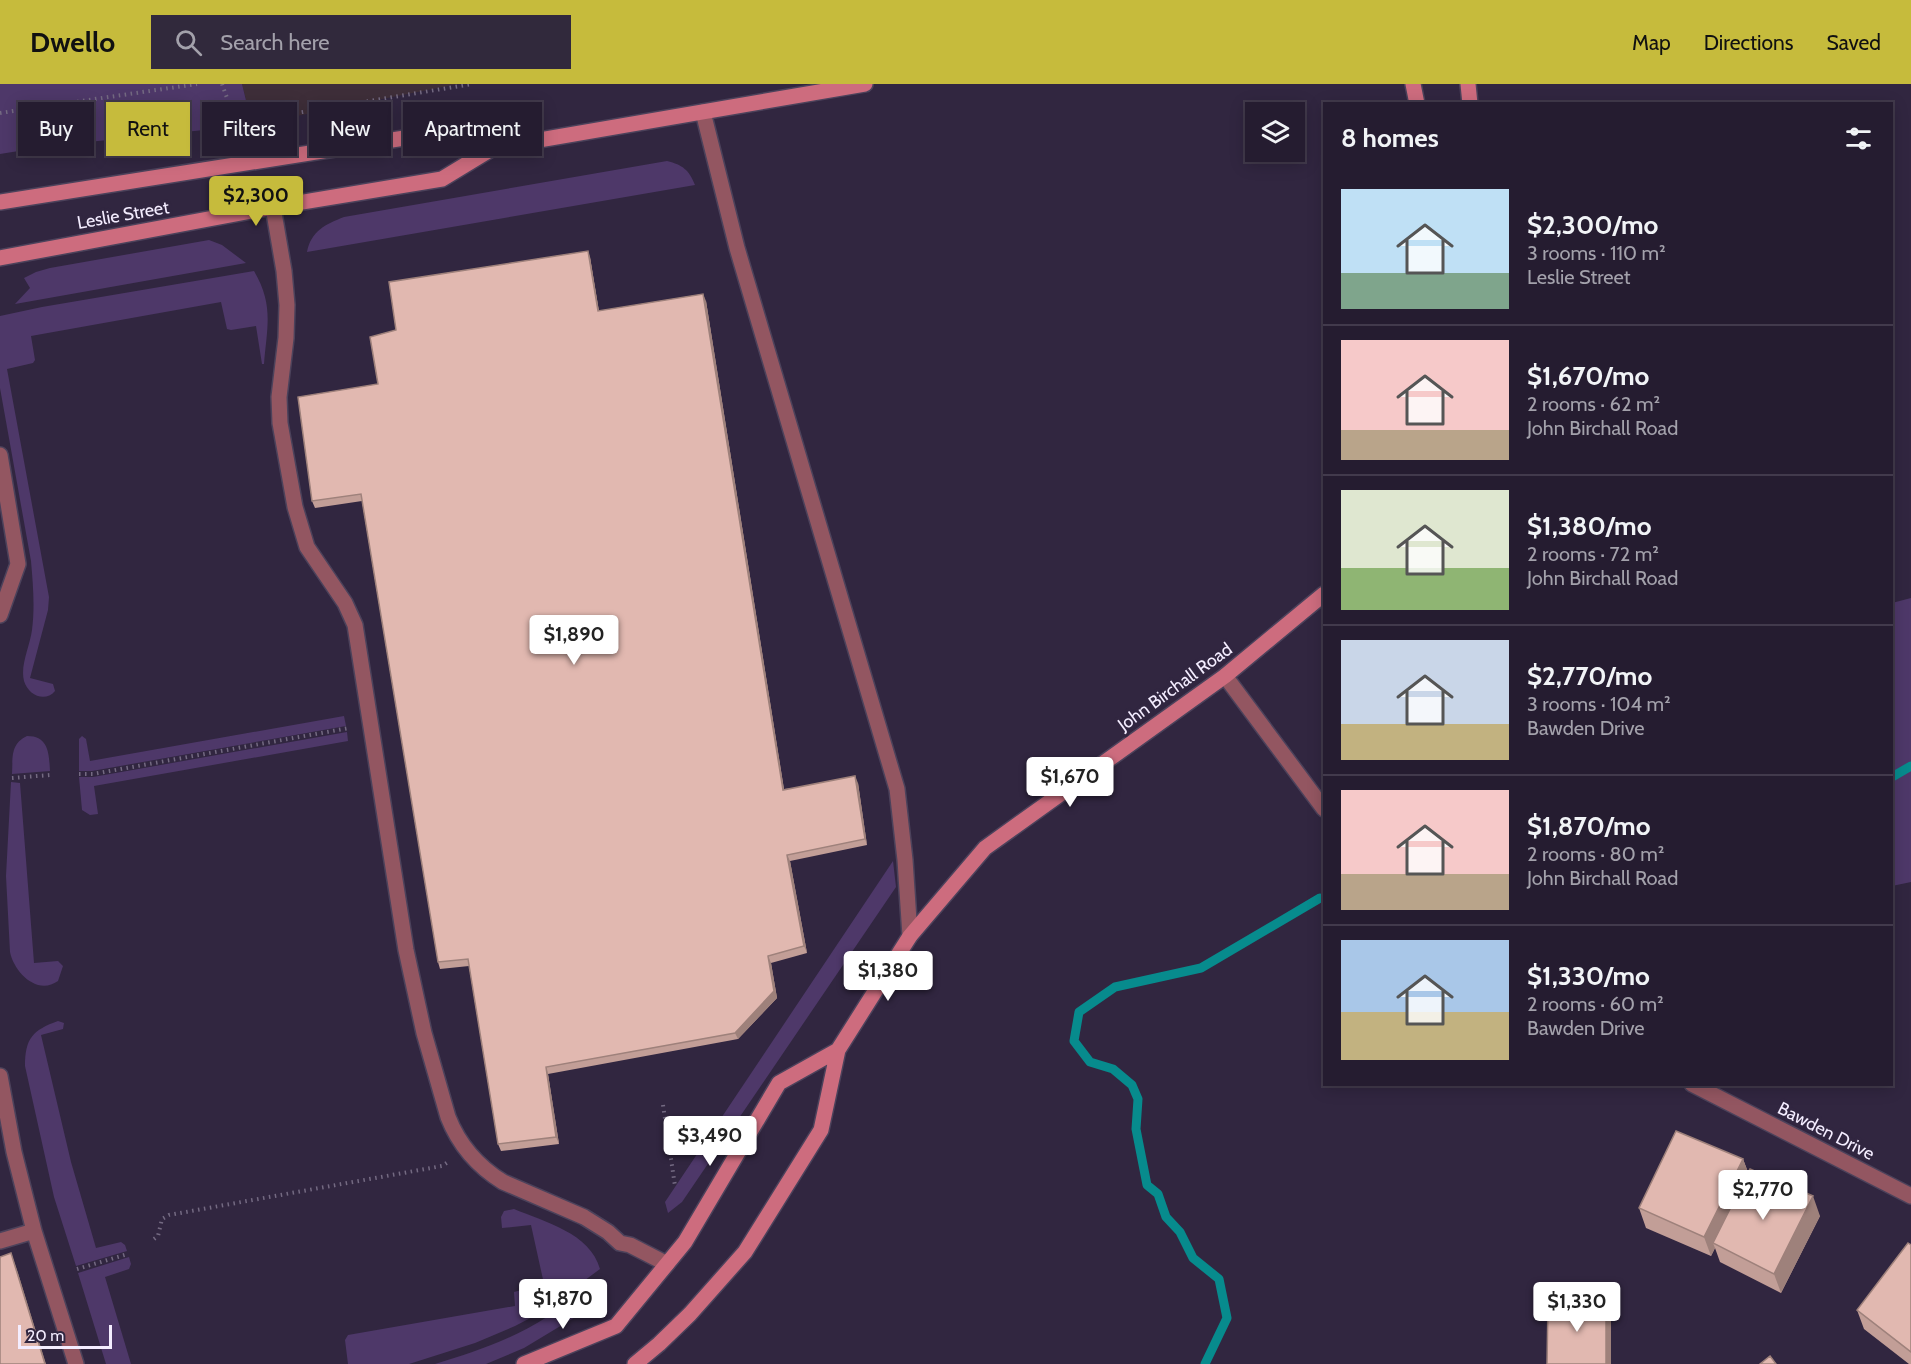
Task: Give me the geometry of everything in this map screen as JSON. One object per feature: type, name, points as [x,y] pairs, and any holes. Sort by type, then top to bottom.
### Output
[{"type":"street","name":"Leslie Street","points":[[542,140],[865,84]]},
{"type":"street","points":[[1413,84],[1417,102]]},
{"type":"street","points":[[1468,84],[1470,102]]},
{"type":"street","points":[[703,112],[737,248],[897,789],[910,936]]},
{"type":"street","name":"Leslie Street","points":[[0,202],[403,138]]},
{"type":"street","name":"Leslie Street","points":[[0,258],[273,207],[442,179],[480,156]]},
{"type":"street","points":[[273,207],[284,271],[287,305],[286,338],[279,397],[280,423],[295,507],[307,547],[351,613],[355,625],[415,995],[452,1128],[478,1164],[503,1182],[584,1217],[608,1232],[620,1243],[630,1245],[667,1264]]},
{"type":"street","points":[[0,455],[18,564],[0,615]]},
{"type":"street","name":"John Birchall Road","points":[[635,1364],[690,1314],[745,1252],[821,1130],[838,1050],[910,936],[985,848],[1225,676],[1323,595]]},
{"type":"street","points":[[1225,676],[1323,808]]},
{"type":"street","name":"John Birchall Road","points":[[524,1364],[616,1326],[685,1242],[779,1083],[838,1050]]},
{"type":"street","points":[[0,1076],[14,1152],[34,1231],[76,1364]]},
{"type":"street","name":"Bawden Drive","points":[[1696,1086],[1911,1196]]},
{"type":"street","points":[[0,1241],[34,1231]]},
{"type":"path","points":[[0,113],[197,84]]},
{"type":"path","points":[[222,84],[236,123],[472,84]]},
{"type":"path","points":[[79,774],[93,774],[370,725]]},
{"type":"path","points":[[12,778],[50,775]]},
{"type":"path","points":[[663,1105],[675,1186]]},
{"type":"path","points":[[154,1239],[158,1236],[162,1219],[169,1215],[442,1166],[466,1150]]},
{"type":"path","points":[[77,1269],[128,1254]]},
{"type":"shaded area","points":[[0,84],[242,84],[246,102],[202,102],[202,130],[190,131],[190,102],[106,102],[106,140],[94,141],[94,102],[18,102],[18,151],[0,154]]},
{"type":"shaded area","points":[[242,84],[458,84],[368,102],[309,102],[309,114],[297,116],[297,102],[246,102]]},
{"type":"shaded area","points":[[667,161],[685,169],[695,185],[307,252],[312,239],[320,229],[344,217]]},
{"type":"shaded area","points":[[209,240],[222,245],[246,263],[15,304],[30,288],[24,278],[36,272]]},
{"type":"shaded area","points":[[254,271],[267,306],[264,364],[262,364],[256,326],[227,329],[221,302],[31,336],[35,360],[33,363],[7,369],[49,597],[48,610],[30,678],[53,684],[55,691],[51,695],[37,696],[26,686],[23,675],[32,630],[33,587],[31,561],[0,388],[0,316]]},
{"type":"shaded area","points":[[1911,598],[1911,882],[1893,886],[1893,603]]},
{"type":"shaded area","points":[[344,716],[346,726],[92,771],[79,771],[79,739],[82,736],[86,739],[90,761]]},
{"type":"shaded area","points":[[347,732],[348,741],[94,786],[98,814],[90,815],[82,810],[79,777],[93,777]]},
{"type":"shaded area","points":[[27,736],[40,739],[44,743],[48,752],[50,771],[12,774],[15,747]]},
{"type":"shaded area","points":[[11,782],[20,783],[34,963],[58,961],[63,966],[58,981],[50,985],[42,986],[28,980],[16,967],[10,952],[6,876]]},
{"type":"shaded area","points":[[893,861],[896,887],[682,1202],[668,1213],[665,1202]]},
{"type":"shaded area","points":[[58,1021],[64,1023],[63,1029],[41,1035],[71,1162],[96,1248],[121,1242],[127,1251],[76,1266],[54,1197],[25,1066],[25,1056],[32,1036],[42,1028]]},
{"type":"shaded area","points":[[514,1209],[552,1224],[577,1238],[587,1246],[600,1269],[542,1312],[475,1343],[409,1364],[348,1364],[345,1340],[348,1335],[515,1306],[514,1292],[544,1284],[531,1225],[502,1228],[501,1217],[504,1211]]},
{"type":"shaded area","points":[[129,1257],[131,1264],[129,1269],[105,1277],[131,1364],[106,1364],[78,1273]]},
{"type":"shaded area","points":[[601,1282],[595,1299],[582,1313],[524,1348],[486,1364],[435,1364],[479,1350],[521,1332],[547,1317],[586,1289]]},
{"type":"building","points":[[588,251],[598,311],[703,294],[783,790],[855,776],[865,839],[787,855],[804,946],[768,956],[774,991],[735,1033],[546,1067],[556,1137],[498,1144],[468,959],[438,962],[361,494],[312,501],[298,397],[378,384],[370,337],[396,330],[389,282]]},
{"type":"building","points":[[1676,1131],[1743,1159],[1704,1237],[1639,1208]]},
{"type":"building","points":[[1750,1169],[1813,1196],[1774,1274],[1713,1243]]},
{"type":"building","points":[[1908,1243],[1911,1245],[1911,1352],[1857,1310]]},
{"type":"building","points":[[11,1253],[45,1364],[0,1364],[0,1257]]},
{"type":"building","points":[[1548,1302],[1606,1302],[1606,1364],[1547,1364]]},
{"type":"building","points":[[1770,1356],[1776,1364],[1760,1364]]},
{"type":"waterway","points":[[1893,776],[1911,766]]},
{"type":"waterway","points":[[1205,1364],[1227,1318],[1219,1279],[1193,1258],[1180,1232],[1166,1217],[1158,1194],[1147,1185],[1136,1129],[1138,1099],[1132,1085],[1113,1069],[1090,1062],[1074,1041],[1079,1012],[1115,987],[1201,968],[1320,898]]}]
